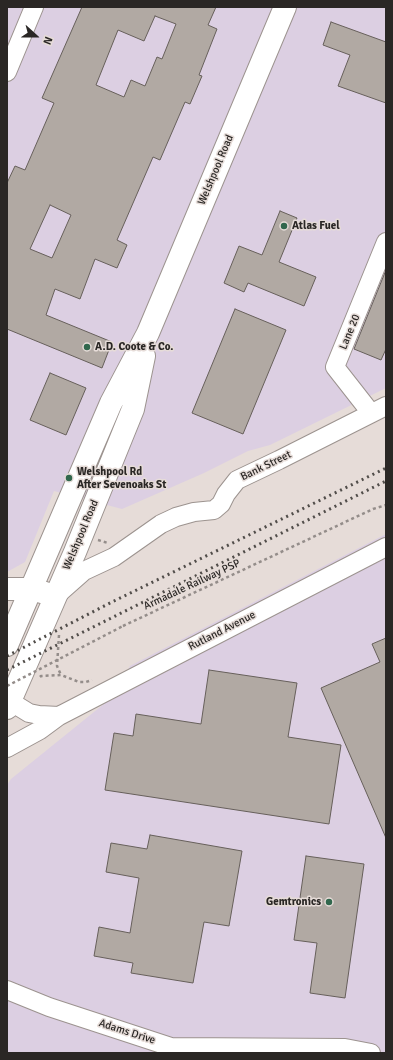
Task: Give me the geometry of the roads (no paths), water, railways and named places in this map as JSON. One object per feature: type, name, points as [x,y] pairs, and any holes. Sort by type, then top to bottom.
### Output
[{"type":"main road","name":"Welshpool Road","points":[[10,633],[32,588],[111,403],[148,333],[285,7]]},
{"type":"main road","name":"Welshpool Road","points":[[8,698],[54,613],[75,552],[133,409],[148,333]]},
{"type":"main road","points":[[7,589],[32,588],[54,613],[10,633]]},
{"type":"street","points":[[7,72],[34,7]]},
{"type":"street","name":"Lane 20","points":[[379,410],[335,367],[386,242]]},
{"type":"street","name":"Bank Street","points":[[54,613],[84,571],[114,557],[161,524],[176,517],[194,512],[214,510],[221,504],[226,494],[237,480],[379,410]]},
{"type":"street","name":"Rutland Avenue","points":[[7,748],[40,730],[59,716],[386,547]]},
{"type":"street","points":[[8,698],[29,713],[59,716]]},
{"type":"street","name":"Adams Drive","points":[[7,990],[49,1007],[171,1047],[345,1048],[371,1053]]},
{"type":"railway","points":[[7,656],[112,602],[386,468]]},
{"type":"railway","points":[[7,670],[386,481]]},
{"type":"place","name":"Atlas Fuel","points":[[284,226]]},
{"type":"place","name":"A.D. Coote & Co.","points":[[87,347]]},
{"type":"place","name":"Welshpool Rd After Sevenoaks St","points":[[69,478]]},
{"type":"place","name":"Gemtronics","points":[[329,902]]}]
